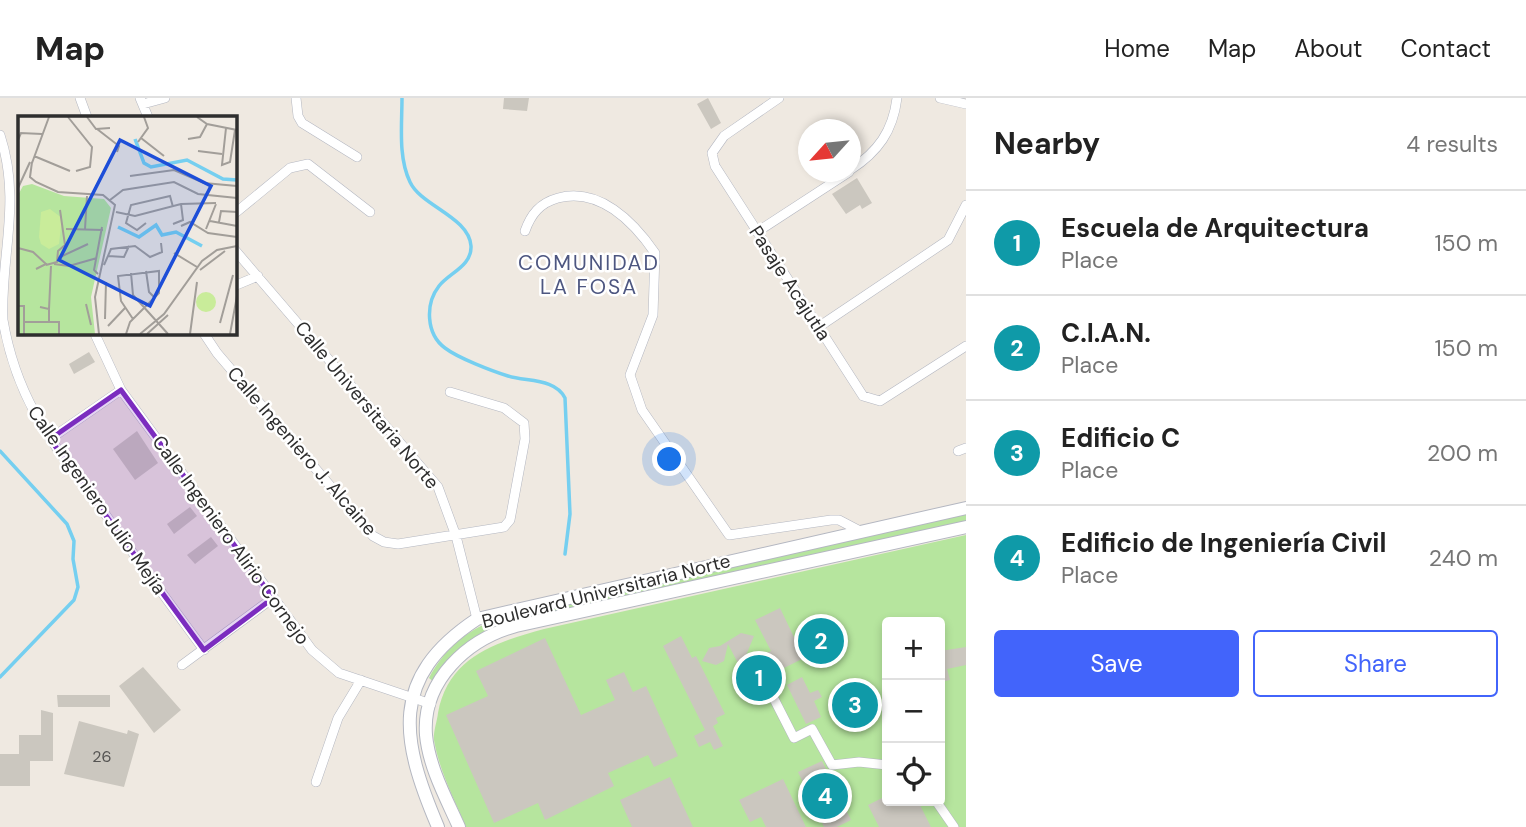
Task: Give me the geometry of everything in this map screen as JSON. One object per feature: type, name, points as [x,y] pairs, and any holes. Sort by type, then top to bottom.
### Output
[{"type":"main road","name":"Boulevard Universitaria Norte","points":[[438,827],[412,758],[412,698],[425,669],[439,650],[455,634],[477,620],[966,508]]},
{"type":"main road","name":"Boulevard Universitaria Norte","points":[[459,827],[428,743],[426,727],[431,704],[453,662],[490,634],[966,527]]},
{"type":"street","points":[[80,98],[87,116]]},
{"type":"street","points":[[141,101],[165,98]]},
{"type":"street","points":[[296,98],[298,116],[302,122],[357,157]]},
{"type":"street","name":"Pasaje Acajutla","points":[[779,98],[724,136],[712,153],[715,166],[863,396],[880,401],[966,346]]},
{"type":"street","points":[[861,162],[881,146],[894,117],[897,98]]},
{"type":"street","points":[[940,98],[966,104]]},
{"type":"street","name":"Calle Ingeniero Julio Mejía","points":[[0,135],[10,194],[2,265],[2,317],[20,386],[50,439],[204,650]]},
{"type":"street","points":[[236,212],[290,168],[308,164],[370,212]]},
{"type":"street","points":[[757,232],[833,182]]},
{"type":"street","points":[[526,231],[537,209],[553,199],[578,194],[605,204],[625,218],[655,253],[655,304],[630,375],[642,410],[729,535],[831,520],[839,520],[860,531]]},
{"type":"street","points":[[820,326],[948,240],[966,205]]},
{"type":"street","name":"Calle Universitaria Norte","points":[[236,251],[438,487],[456,536],[477,620]]},
{"type":"street","points":[[236,285],[258,276]]},
{"type":"street","name":"Calle Ingeniero Alirio Cornejo","points":[[95,334],[121,390],[273,598],[325,662],[339,673],[431,704]]},
{"type":"street","name":"Calle Ingeniero J. Alcaine","points":[[204,334],[217,353],[373,536],[384,542],[398,544],[456,536],[507,525],[526,429],[516,415],[505,408],[450,392]]},
{"type":"street","points":[[50,439],[121,390]]},
{"type":"street","points":[[182,665],[273,598]]},
{"type":"street","points":[[316,782],[338,719],[361,680]]},
{"type":"street","points":[[771,693],[794,738],[812,729],[832,765],[859,762],[882,764]]},
{"type":"street","points":[[939,806],[954,827]]},
{"type":"highlighted area","points":[[121,390],[273,598],[204,650],[50,439]]},
{"type":"green space","points":[[966,513],[966,522],[490,630],[460,648],[435,683],[429,678],[441,659],[456,643],[495,620]]},
{"type":"green space","points":[[966,535],[966,827],[466,827],[436,751],[434,734],[438,713],[443,694],[463,665],[477,655],[509,640],[544,629]]},
{"type":"building","points":[[504,98],[529,98],[527,111],[503,109]]},
{"type":"building","points":[[708,98],[721,123],[711,129],[697,104]]},
{"type":"building","points":[[851,182],[859,182],[872,203],[862,209],[860,205],[846,214],[832,194]]},
{"type":"building","points":[[89,352],[95,362],[74,374],[69,364]]},
{"type":"building","points":[[137,431],[158,463],[135,480],[113,449]]},
{"type":"building","points":[[190,507],[197,516],[174,534],[167,524]]},
{"type":"building","points":[[211,537],[218,546],[195,564],[187,555]]},
{"type":"building","points":[[780,608],[804,658],[770,675],[778,689],[767,687],[765,696],[757,700],[728,644],[724,661],[716,665],[702,661],[709,648],[720,646],[741,633],[754,636],[742,665],[771,651],[755,620]]},
{"type":"building","points":[[822,626],[833,650],[821,656],[809,632]]},
{"type":"building","points":[[681,636],[692,658],[696,656],[725,714],[716,718],[718,723],[713,726],[723,746],[714,750],[710,742],[699,747],[694,736],[705,730],[663,646]]},
{"type":"building","points":[[545,638],[581,715],[615,700],[606,680],[624,672],[633,692],[646,686],[678,756],[654,767],[648,755],[608,773],[614,786],[545,820],[538,803],[494,823],[446,715],[488,696],[476,671]]},
{"type":"building","points":[[966,647],[966,665],[947,669],[950,680],[945,681],[945,680],[945,650]]},
{"type":"building","points":[[143,667],[181,710],[154,733],[119,686]]},
{"type":"building","points":[[802,677],[810,693],[818,690],[822,697],[814,701],[821,717],[806,724],[787,685]]},
{"type":"building","points":[[852,683],[860,699],[868,695],[872,703],[864,707],[872,722],[856,730],[837,690]]},
{"type":"building","points":[[57,695],[110,695],[110,707],[58,707]]},
{"type":"building","points":[[41,710],[53,713],[53,761],[30,761],[30,786],[0,786],[0,754],[19,754],[19,735],[41,735]]},
{"type":"building","points":[[79,721],[127,734],[128,730],[139,734],[124,787],[64,774]]},
{"type":"building","points":[[822,761],[851,820],[837,827],[824,827],[798,772]]},
{"type":"building","points":[[670,777],[693,827],[632,827],[620,800]]},
{"type":"building","points":[[783,779],[806,827],[766,827],[761,817],[750,822],[739,800]]},
{"type":"building","points":[[882,798],[882,806],[920,806],[931,827],[879,827],[868,805]]},
{"type":"waterway","points":[[402,98],[402,152],[410,182],[424,198],[462,227],[471,246],[468,259],[443,281],[434,293],[430,310],[434,335],[445,348],[466,360],[508,376],[548,384],[555,387],[565,398],[570,514],[565,554]]},
{"type":"waterway","points":[[0,451],[67,524],[74,541],[73,559],[78,587],[74,600],[0,677]]},
{"type":"place","name":"C.I.A.N.","points":[[821,641]]},
{"type":"place","name":"Escuela de Arquitectura","points":[[759,678]]},
{"type":"place","name":"Edificio C","points":[[855,705]]},
{"type":"place","name":"Edificio de Ingeniería Civil","points":[[825,796]]},
{"type":"district","name":"COMUNIDAD LA FOSA","points":[[589,275]]}]
